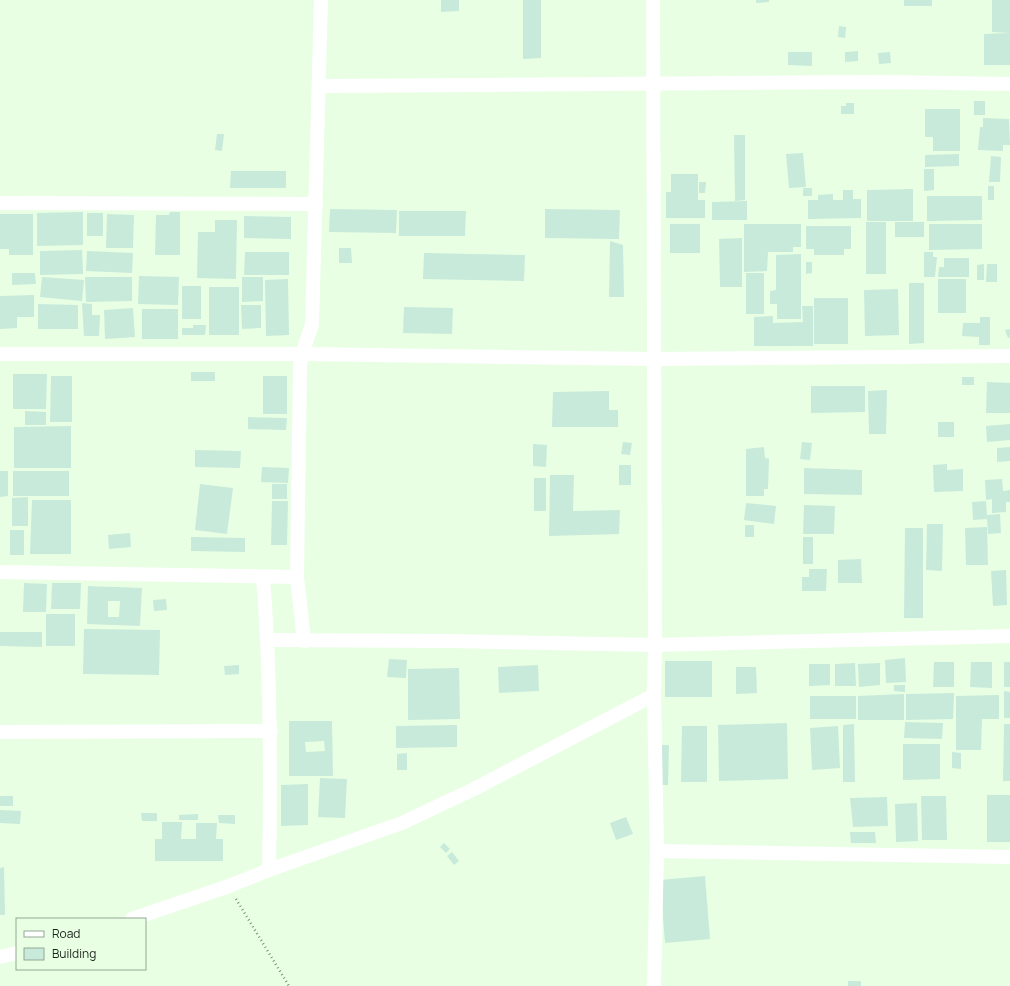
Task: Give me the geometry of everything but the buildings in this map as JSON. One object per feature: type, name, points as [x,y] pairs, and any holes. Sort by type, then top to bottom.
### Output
[{"type":"street","points":[[304,641],[296,577],[300,367],[302,354],[312,325],[321,0]]},
{"type":"street","points":[[653,0],[654,695],[656,851],[654,986]]},
{"type":"street","points":[[319,86],[881,82],[1010,84]]},
{"type":"street","points":[[0,203],[316,204]]},
{"type":"street","points":[[0,354],[302,354],[654,359],[1010,356]]},
{"type":"street","points":[[0,572],[264,578],[296,577]]},
{"type":"street","points":[[264,578],[271,731],[269,870]]},
{"type":"street","points":[[268,640],[448,641],[655,645],[1010,636]]},
{"type":"street","points":[[135,918],[229,886],[269,870],[402,823],[474,789],[654,695]]},
{"type":"street","points":[[0,732],[271,731]]},
{"type":"street","points":[[656,851],[1010,857]]},
{"type":"street","points":[[0,958],[16,953]]},
{"type":"path","points":[[229,886],[288,986]]}]
